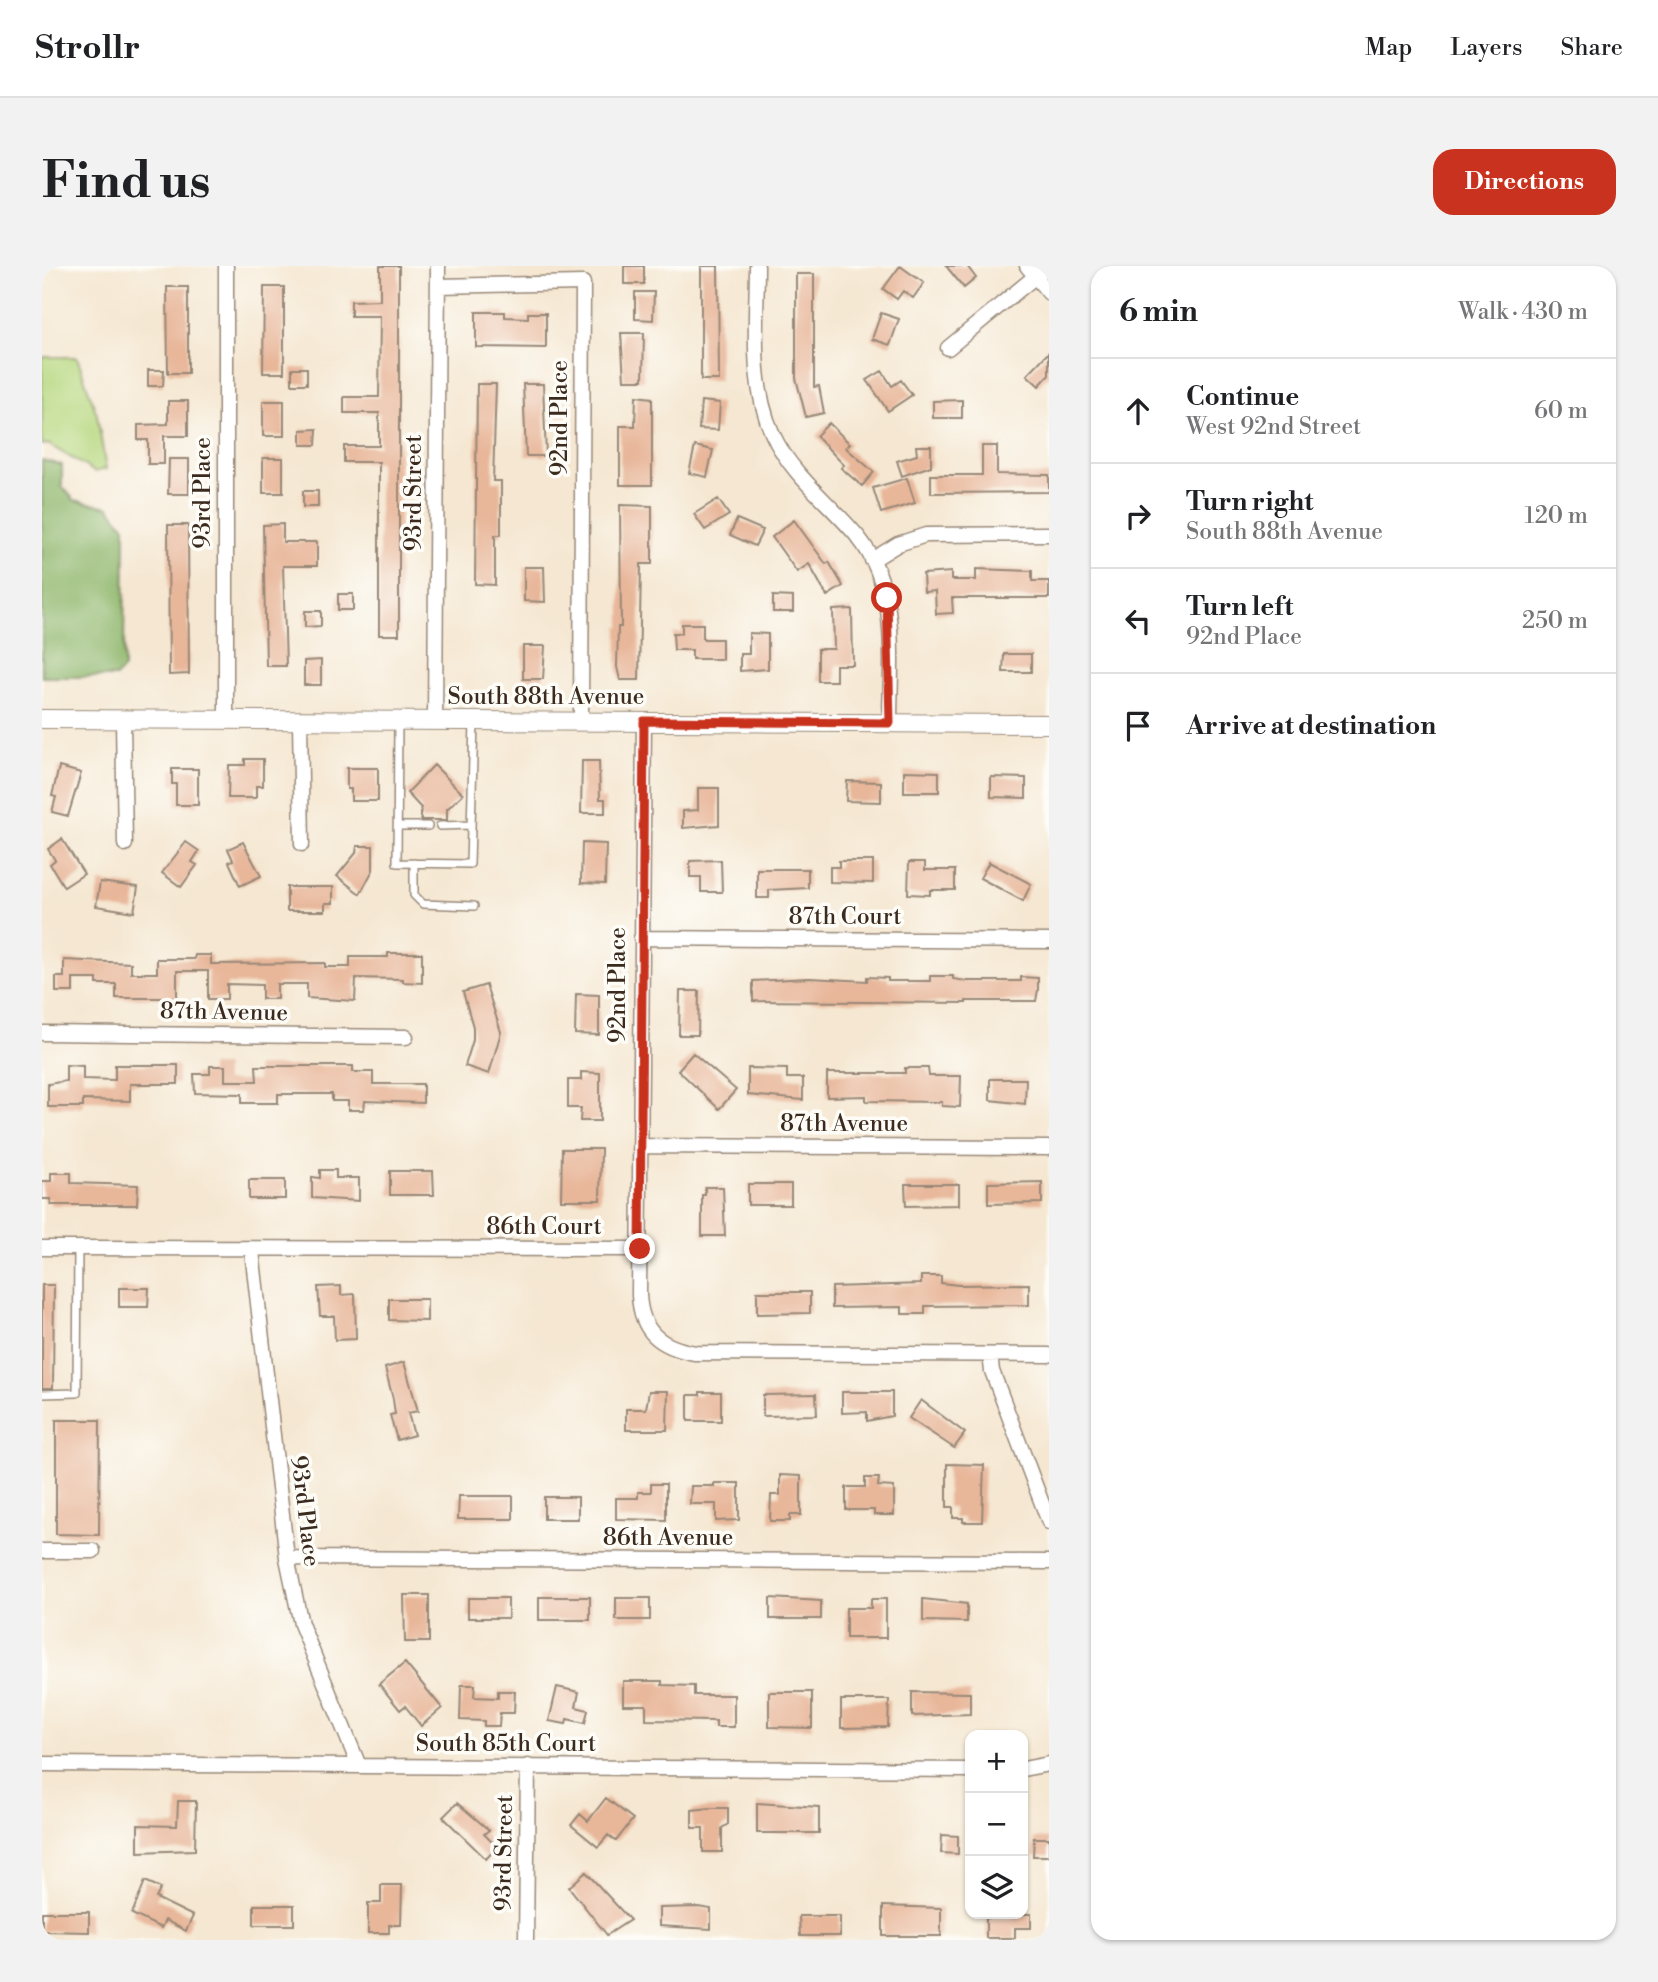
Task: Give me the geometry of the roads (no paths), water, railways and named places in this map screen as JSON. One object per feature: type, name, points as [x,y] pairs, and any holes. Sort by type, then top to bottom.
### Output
[{"type":"street","name":"93rd Place","points":[[226,266],[226,720]]},
{"type":"street","name":"93rd Street","points":[[435,721],[438,266]]},
{"type":"street","points":[[757,266],[757,383],[772,433],[784,457],[859,539],[872,560],[890,612],[890,723]]},
{"type":"street","points":[[948,348],[1030,271],[1048,266]]},
{"type":"street","points":[[1030,271],[1049,293]]},
{"type":"street","name":"92nd Place","points":[[438,286],[583,283],[581,720]]},
{"type":"street","points":[[872,560],[898,544],[926,535],[1049,534]]},
{"type":"street","name":"South 88th Avenue","points":[[42,719],[1049,724]]},
{"type":"street","points":[[123,720],[125,844]]},
{"type":"street","points":[[300,721],[302,844]]},
{"type":"street","name":"92nd Place","points":[[640,1249],[644,721]]},
{"type":"street","name":"87th Court","points":[[641,938],[1049,941]]},
{"type":"street","name":"87th Avenue","points":[[42,1033],[406,1037]]},
{"type":"street","name":"87th Avenue","points":[[640,1146],[1049,1147]]},
{"type":"street","name":"86th Court","points":[[42,1248],[251,1251],[640,1249]]},
{"type":"street","points":[[640,1249],[640,1309],[645,1323],[658,1340],[678,1350],[695,1353],[1049,1355]]},
{"type":"street","name":"93rd Place","points":[[251,1251],[287,1558],[301,1625],[359,1766]]},
{"type":"street","points":[[990,1354],[992,1371],[1049,1522]]},
{"type":"street","points":[[42,1551],[93,1551]]},
{"type":"street","name":"86th Avenue","points":[[287,1558],[1049,1562]]},
{"type":"street","name":"South 85th Court","points":[[42,1764],[965,1770]]},
{"type":"street","points":[[1028,1768],[1049,1764]]},
{"type":"street","name":"93rd Street","points":[[526,1940],[528,1766]]},
{"type":"lane","points":[[398,721],[397,863],[471,864],[474,721]]},
{"type":"lane","points":[[440,826],[471,825]]},
{"type":"lane","points":[[398,826],[428,826]]},
{"type":"lane","points":[[414,863],[414,895],[423,904],[474,906]]},
{"type":"lane","points":[[42,1394],[77,1393],[78,1248]]}]
